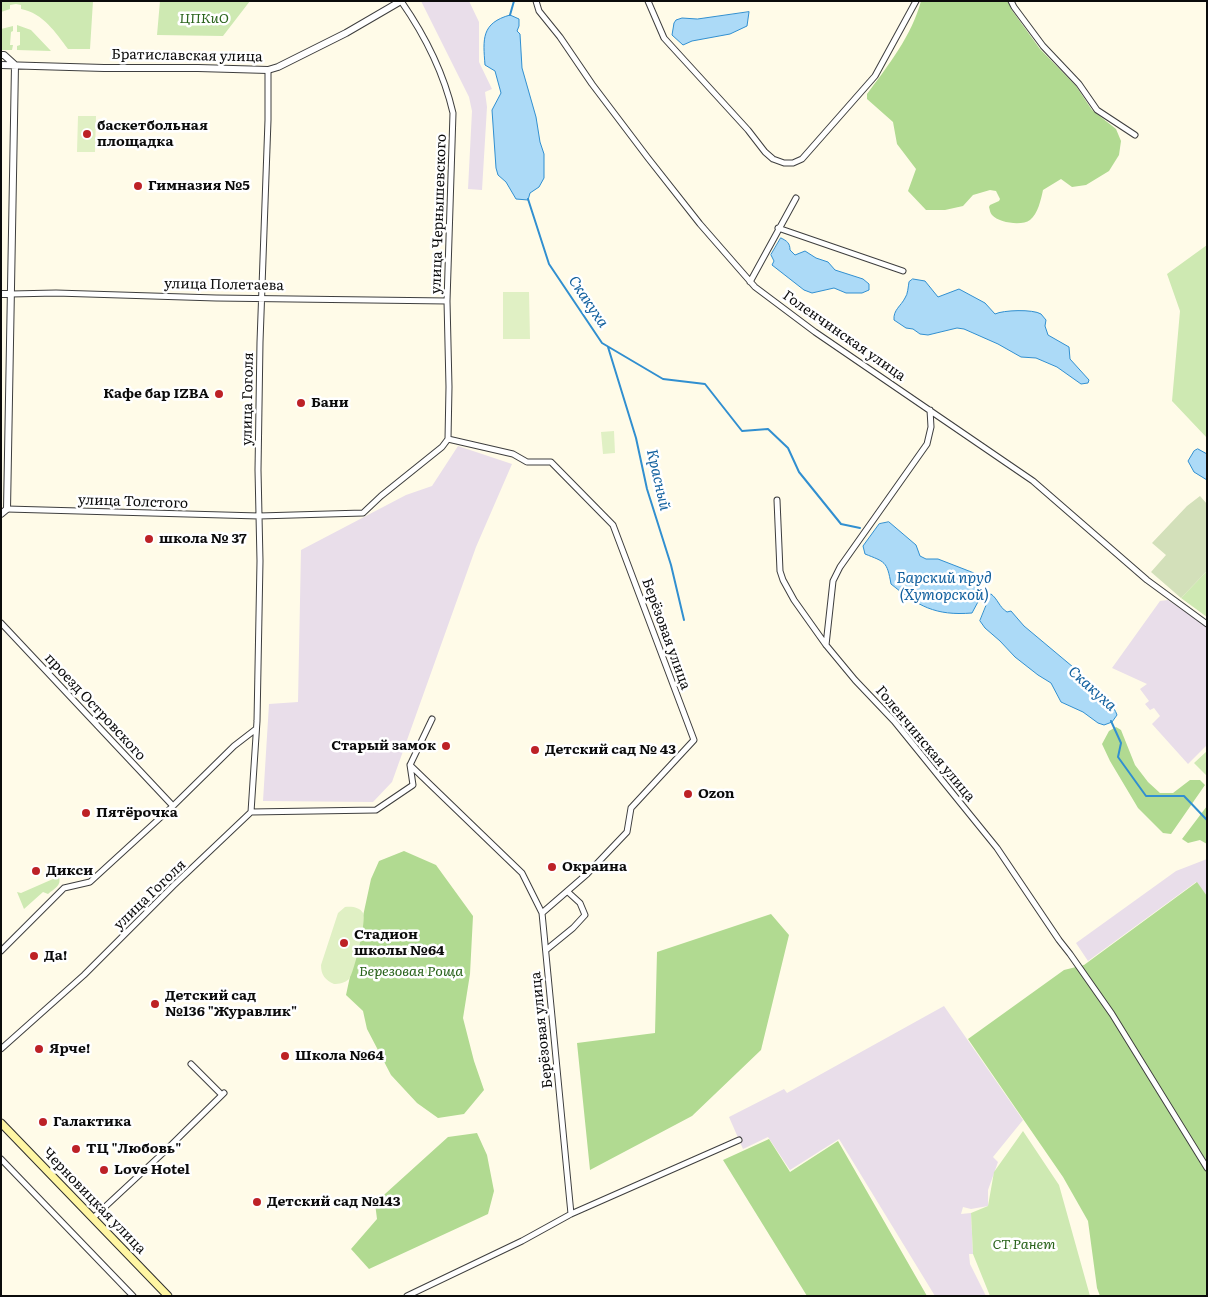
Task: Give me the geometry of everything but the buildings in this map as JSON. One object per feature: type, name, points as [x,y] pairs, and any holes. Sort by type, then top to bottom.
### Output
[{"type":"main road","name":"Черновицкая улица","points":[[1,1123],[168,1296]]},
{"type":"street","name":"Братиславская улица","points":[[1,65],[268,70],[278,67],[346,33],[401,1]]},
{"type":"street","name":"улица Чернышевского","points":[[401,1],[436,62],[448,88],[453,113],[447,301],[448,439]]},
{"type":"street","name":"Голенчинская улица","points":[[536,1],[539,11],[642,150],[700,224],[755,287],[815,332],[1033,481],[1147,580],[1207,624]]},
{"type":"street","points":[[648,1],[664,38],[748,130],[765,152],[773,159],[784,163],[793,163],[802,159],[875,76],[916,1]]},
{"type":"street","points":[[1012,1],[1014,7],[1043,46],[1079,84],[1097,110],[1135,135]]},
{"type":"street","points":[[1,55],[4,55],[15,65],[7,509],[1,514]]},
{"type":"street","name":"улица Гоголя","points":[[1,1049],[84,975],[173,886],[251,812],[256,729],[260,561],[261,298],[268,120],[268,70]]},
{"type":"street","points":[[750,282],[796,198]]},
{"type":"street","points":[[778,228],[903,272]]},
{"type":"street","name":"улица Полетаева","points":[[1,294],[56,293],[447,301]]},
{"type":"street","points":[[826,645],[833,581],[851,549],[927,444],[931,427],[930,410]]},
{"type":"street","name":"улица Толстого","points":[[7,509],[259,516],[363,513],[381,496],[442,447],[448,439]]},
{"type":"street","name":"Берёзовая улица","points":[[448,439],[512,454],[526,462],[551,462],[613,525],[694,740],[632,808],[627,832],[568,892]]},
{"type":"street","name":"Голенчинская улица","points":[[777,500],[780,571],[794,600],[826,645],[855,680],[894,721],[997,848],[1112,1014],[1207,1168]]},
{"type":"street","name":"проезд Островского","points":[[1,623],[173,806]]},
{"type":"street","points":[[251,812],[376,810],[413,785],[410,764],[432,719]]},
{"type":"street","points":[[1,951],[64,888],[90,882],[173,806],[234,746],[256,729]]},
{"type":"street","name":"Берёзовая улица","points":[[410,764],[522,873],[542,913],[571,1214]]},
{"type":"street","points":[[542,913],[568,892],[580,903],[586,915],[546,950]]},
{"type":"street","points":[[93,1218],[223,1094],[191,1064]]},
{"type":"street","points":[[407,1296],[522,1241],[571,1214],[739,1140]]},
{"type":"street","points":[[1,1159],[133,1296]]},
{"type":"shaded area","points":[[421,1],[469,1],[479,22],[479,62],[492,89],[485,92],[487,107],[482,190],[468,189],[472,111],[469,97]]},
{"type":"shaded area","points":[[458,446],[512,464],[476,547],[392,782],[373,802],[263,801],[269,704],[298,702],[301,550],[406,495],[432,486]]},
{"type":"shaded area","points":[[1168,600],[1207,627],[1207,745],[1188,764],[1152,724],[1160,716],[1154,708],[1150,710],[1145,704],[1149,701],[1140,689],[1147,684],[1112,668],[1160,601]]},
{"type":"shaded area","points":[[1207,859],[1207,896],[1196,882],[1088,961],[1076,943],[1176,871]]},
{"type":"shaded area","points":[[944,1006],[1023,1120],[993,1157],[998,1162],[988,1190],[988,1206],[971,1209],[963,1207],[961,1214],[971,1213],[973,1254],[969,1254],[970,1264],[986,1296],[935,1296],[839,1139],[790,1170],[768,1137],[743,1149],[729,1117],[784,1089],[787,1093]]},
{"type":"green space","points":[[1,1],[93,1],[90,49],[68,49],[54,30],[42,19],[29,11],[21,9],[21,5],[16,4],[10,5],[10,9],[1,12]]},
{"type":"green space","name":"ЦПКиО","points":[[160,1],[250,1],[223,36],[157,35]]},
{"type":"green space","points":[[921,1],[1009,1],[1011,9],[1040,49],[1076,86],[1092,110],[1116,129],[1121,141],[1119,155],[1109,171],[1086,185],[1072,187],[1061,179],[1043,190],[1035,214],[1030,220],[1022,223],[1005,222],[992,215],[990,205],[1000,199],[996,191],[990,190],[973,195],[963,206],[945,210],[926,210],[908,191],[916,169],[897,144],[893,122],[867,99],[867,94],[891,61],[912,26]]},
{"type":"green space","points":[[17,25],[31,30],[51,51],[17,50],[17,46],[20,45],[20,32],[17,32]]},
{"type":"green space","points":[[13,26],[10,45],[13,45],[12,50],[1,50],[1,29]]},
{"type":"green space","name":"баскетбольная площадка","points":[[78,116],[96,116],[95,152],[77,152]]},
{"type":"green space","points":[[1207,245],[1207,438],[1172,401],[1180,311],[1167,274]]},
{"type":"green space","points":[[503,292],[529,292],[530,339],[503,339]]},
{"type":"green space","points":[[614,431],[615,453],[603,454],[601,432]]},
{"type":"green space","points":[[1200,496],[1207,504],[1207,571],[1181,598],[1151,572],[1166,555],[1152,543],[1187,506]]},
{"type":"green space","points":[[1207,571],[1207,617],[1181,598]]},
{"type":"green space","points":[[1116,727],[1121,730],[1135,765],[1148,782],[1160,793],[1173,793],[1190,780],[1200,780],[1205,785],[1171,834],[1163,833],[1138,808],[1110,761],[1102,744],[1109,731]]},
{"type":"green space","points":[[1207,751],[1207,776],[1194,763]]},
{"type":"green space","points":[[1207,806],[1207,844],[1200,840],[1188,843],[1182,839]]},
{"type":"green space","name":"Березовая Роща","points":[[404,851],[436,865],[473,916],[470,974],[463,1018],[484,1090],[464,1114],[438,1118],[417,1103],[391,1075],[367,1029],[363,1011],[346,995],[371,879],[379,861]]},
{"type":"green space","points":[[53,875],[58,875],[60,881],[58,886],[48,894],[43,892],[24,909],[17,892],[21,893],[53,879]]},
{"type":"green space","points":[[1197,882],[1207,896],[1207,1296],[1100,1296],[1097,1288],[1088,1221],[1063,1177],[968,1039],[1064,970],[1084,965]]},
{"type":"green space","name":"Стадион школы №64","points":[[345,907],[355,907],[362,911],[364,917],[363,925],[351,975],[346,981],[334,984],[324,977],[321,965],[338,913]]},
{"type":"green space","points":[[771,914],[789,935],[761,1050],[692,1116],[590,1170],[577,1043],[655,1033],[657,952]]},
{"type":"green space","name":"СТ Ранет","points":[[1023,1131],[1059,1185],[1090,1296],[990,1296],[973,1254],[971,1213],[988,1206],[994,1172]]},
{"type":"green space","points":[[477,1133],[487,1155],[494,1191],[488,1214],[369,1269],[351,1249],[377,1219],[375,1203],[448,1137]]},
{"type":"green space","points":[[769,1139],[790,1172],[838,1141],[927,1296],[807,1296],[723,1160]]},
{"type":"water","points":[[749,12],[747,26],[730,34],[692,41],[683,45],[672,35],[674,23],[682,18],[697,19]]},
{"type":"water","points":[[510,15],[519,19],[517,31],[520,34],[522,68],[544,154],[544,178],[539,187],[530,193],[528,200],[516,199],[506,182],[498,175],[492,110],[501,93],[495,71],[485,65],[484,40],[489,27],[501,18]]},
{"type":"water","points":[[781,238],[788,242],[790,250],[795,255],[805,251],[816,258],[828,262],[835,270],[863,279],[869,284],[869,290],[862,293],[846,293],[834,288],[812,293],[804,290],[772,265],[774,261],[771,255]]},
{"type":"water","points":[[913,279],[925,281],[938,297],[959,289],[985,303],[995,314],[1032,311],[1041,314],[1046,320],[1045,326],[1048,335],[1069,347],[1070,359],[1089,380],[1088,383],[1081,384],[1057,367],[1036,358],[1021,357],[998,344],[964,329],[957,328],[928,335],[906,328],[894,320],[894,317],[906,296],[909,282]]},
{"type":"water","points":[[1198,449],[1207,454],[1207,480],[1194,472],[1188,461],[1194,451]]},
{"type":"water","name":"Барский пруд (Хуторской)","points":[[889,522],[916,545],[920,556],[926,559],[938,559],[974,573],[982,589],[972,613],[948,613],[928,608],[919,604],[891,584],[884,563],[865,554],[863,546],[879,524]]},
{"type":"water","points":[[991,594],[1004,610],[1007,612],[1011,611],[1024,626],[1073,667],[1075,678],[1079,683],[1109,703],[1117,715],[1112,722],[1104,725],[1098,723],[1083,712],[1061,702],[1051,683],[1015,657],[985,628],[980,621]]},
{"type":"waterway","name":"Скакуха","points":[[510,15],[514,1]]},
{"type":"waterway","name":"Скакуха","points":[[528,199],[549,264],[602,343],[663,379],[705,384],[742,431],[768,429],[788,448],[799,472],[841,524],[860,528]]},
{"type":"waterway","name":"Красный","points":[[608,347],[636,438],[647,489],[671,565],[684,620]]},
{"type":"waterway","name":"Скакуха","points":[[1111,721],[1121,743],[1118,757],[1146,796],[1184,796],[1207,820]]},
{"type":"place","name":"баскетбольная площадка","points":[[87,134]]},
{"type":"place","name":"Гимназия №5","points":[[138,186]]},
{"type":"place","name":"Кафе бар IZBA","points":[[219,394]]},
{"type":"place","name":"Бани","points":[[301,403]]},
{"type":"place","name":"школа № 37","points":[[149,539]]},
{"type":"place","name":"Старый замок","points":[[446,746]]},
{"type":"place","name":"Детский сад № 43","points":[[535,750]]},
{"type":"place","name":"Ozon","points":[[688,794]]},
{"type":"place","name":"Пятёрочка","points":[[86,813]]},
{"type":"place","name":"Окраина","points":[[552,867]]},
{"type":"place","name":"Дикси","points":[[36,871]]},
{"type":"place","name":"Стадион школы №64","points":[[344,943]]},
{"type":"place","name":"Да!","points":[[34,956]]},
{"type":"place","name":"Детский сад №136 \"Журавлик\"","points":[[155,1004]]},
{"type":"place","name":"Ярче!","points":[[39,1049]]},
{"type":"place","name":"Школа №64","points":[[285,1056]]},
{"type":"place","name":"Галактика","points":[[43,1122]]},
{"type":"place","name":"ТЦ \"Любовь\"","points":[[76,1149]]},
{"type":"place","name":"Love Hotel","points":[[104,1170]]},
{"type":"place","name":"Детский сад №143","points":[[257,1202]]}]
